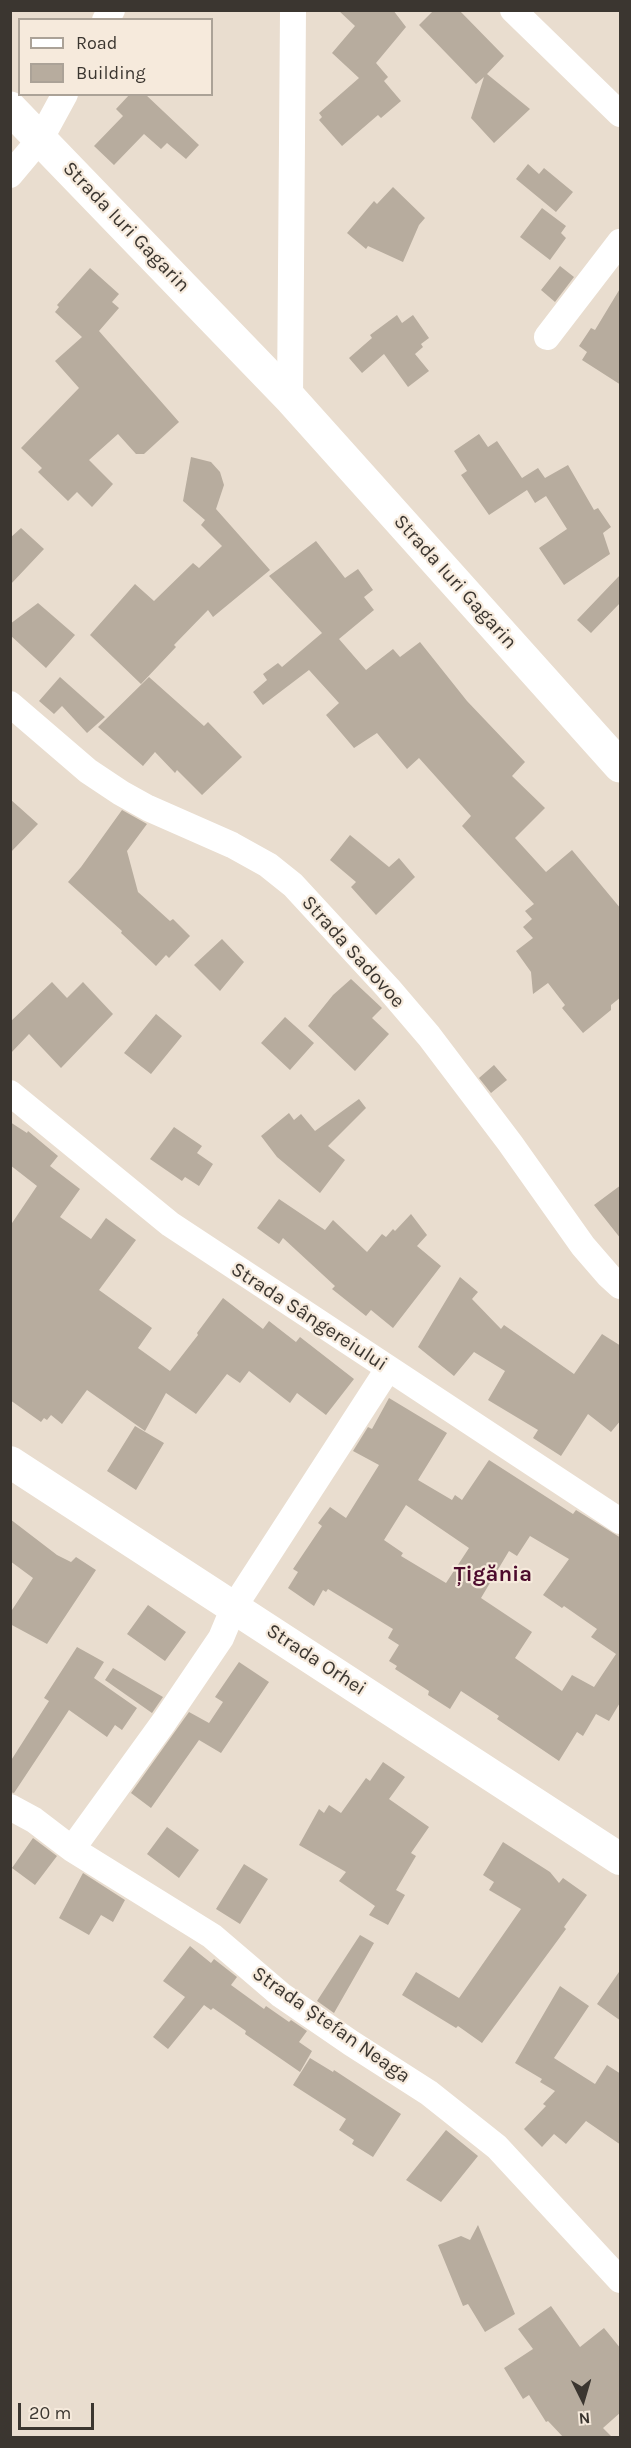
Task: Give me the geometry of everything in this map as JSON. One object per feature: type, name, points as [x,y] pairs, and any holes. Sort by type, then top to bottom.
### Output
[{"type":"main road","name":"Strada Iuri Gagarin","points":[[10,108],[290,398],[621,766]]},
{"type":"street","points":[[290,398],[293,10]]},
{"type":"street","points":[[513,10],[621,114]]},
{"type":"street","points":[[10,175],[41,138],[64,96]]},
{"type":"street","points":[[547,338],[621,242]]},
{"type":"street","name":"Strada Sadovoe","points":[[10,704],[88,771],[148,808],[232,845],[268,865],[292,885],[381,980],[429,1036],[510,1143],[583,1246],[609,1276],[621,1286]]},
{"type":"street","name":"Strada Sângereiului","points":[[10,1093],[170,1224],[621,1521]]},
{"type":"street","points":[[72,1849],[164,1722],[221,1638],[234,1607],[388,1369]]},
{"type":"street","name":"Strada Orhei","points":[[10,1462],[621,1859]]},
{"type":"street","name":"Strada Ștefan Neaga","points":[[10,1807],[34,1820],[72,1849],[212,1936],[281,1995],[429,2092],[497,2147],[621,2280]]},
{"type":"building","points":[[338,10],[393,10],[406,27],[376,63],[388,77],[384,81],[401,101],[381,118],[378,115],[342,146],[319,120],[322,117],[319,113],[359,78],[332,53],[355,26]]},
{"type":"building","points":[[434,10],[459,10],[504,56],[487,74],[530,109],[494,143],[471,118],[484,77],[476,84],[419,25]]},
{"type":"building","points":[[128,96],[147,96],[199,145],[186,159],[167,143],[161,149],[144,134],[114,165],[94,146],[123,116],[116,109]]},
{"type":"building","points":[[528,164],[539,174],[544,168],[573,192],[556,212],[516,179]]},
{"type":"building","points":[[393,187],[425,218],[419,225],[403,262],[368,246],[366,249],[347,233],[374,201],[377,204]]},
{"type":"building","points":[[542,208],[566,226],[561,233],[566,238],[550,260],[520,237]]},
{"type":"building","points":[[560,266],[574,277],[555,302],[541,290]]},
{"type":"building","points":[[90,268],[119,294],[112,302],[119,308],[99,331],[179,422],[144,454],[136,454],[118,434],[89,460],[113,484],[92,507],[77,492],[68,501],[38,472],[42,468],[21,448],[79,388],[55,361],[82,337],[55,312],[59,307],[57,305]]},
{"type":"building","points":[[621,287],[621,385],[582,360],[587,352],[579,346],[591,328],[595,330]]},
{"type":"building","points":[[397,315],[402,323],[413,315],[429,338],[421,344],[423,347],[415,354],[429,371],[408,387],[384,354],[362,373],[349,358],[372,338],[370,335]]},
{"type":"building","points":[[479,434],[488,447],[497,441],[522,478],[538,468],[545,478],[568,465],[594,510],[598,508],[611,527],[603,533],[610,554],[564,585],[539,548],[567,529],[546,496],[535,503],[527,490],[489,515],[461,475],[467,471],[454,451]]},
{"type":"building","points":[[191,457],[211,462],[220,472],[224,485],[216,509],[270,570],[213,617],[208,610],[141,684],[90,635],[135,584],[154,601],[193,563],[199,568],[222,546],[201,525],[205,520],[183,501]]},
{"type":"building","points":[[21,528],[44,549],[10,585],[10,538]]},
{"type":"building","points":[[316,541],[345,578],[358,569],[373,590],[364,597],[374,610],[339,639],[366,670],[393,649],[400,657],[420,642],[467,701],[525,762],[512,776],[545,808],[515,838],[546,872],[572,850],[621,909],[621,997],[611,1005],[611,1010],[583,1033],[562,1008],[565,1005],[548,983],[533,994],[531,972],[516,951],[533,938],[523,927],[532,919],[525,911],[534,904],[462,826],[471,816],[419,758],[407,769],[377,733],[354,748],[326,715],[339,703],[309,670],[263,705],[253,692],[267,680],[263,674],[278,663],[282,667],[322,633],[269,576]]},
{"type":"building","points":[[621,574],[621,602],[591,633],[577,620]]},
{"type":"building","points":[[38,603],[75,635],[46,668],[10,635],[10,624]]},
{"type":"building","points":[[60,677],[105,717],[87,733],[62,706],[54,714],[39,701]]},
{"type":"building","points":[[149,677],[204,726],[208,722],[242,757],[202,795],[177,770],[175,773],[155,752],[143,766],[98,727]]},
{"type":"building","points":[[10,799],[38,824],[10,853]]},
{"type":"building","points":[[122,810],[147,824],[127,851],[138,892],[170,921],[173,919],[190,936],[169,958],[166,955],[156,966],[121,933],[122,931],[68,882]]},
{"type":"building","points":[[350,835],[389,867],[399,858],[415,877],[376,915],[351,887],[356,882],[330,860]]},
{"type":"building","points":[[222,939],[244,962],[220,991],[194,965]]},
{"type":"building","points":[[351,979],[382,1008],[372,1018],[389,1034],[355,1071],[308,1026],[333,995]]},
{"type":"building","points":[[52,982],[67,998],[83,982],[113,1014],[61,1068],[29,1034],[10,1054],[10,1022]]},
{"type":"building","points":[[156,1014],[182,1036],[151,1074],[124,1053]]},
{"type":"building","points":[[285,1017],[314,1043],[290,1070],[261,1043]]},
{"type":"building","points":[[494,1065],[507,1080],[491,1093],[479,1078]]},
{"type":"building","points":[[359,1099],[366,1108],[328,1146],[345,1160],[320,1193],[277,1157],[261,1136],[289,1113],[294,1120],[301,1114],[315,1131]]},
{"type":"building","points":[[10,1122],[27,1133],[28,1131],[58,1156],[50,1166],[80,1189],[60,1217],[91,1239],[106,1218],[136,1240],[99,1290],[152,1328],[138,1348],[170,1371],[223,1298],[263,1329],[269,1321],[296,1342],[300,1337],[354,1379],[326,1415],[297,1393],[290,1403],[249,1371],[240,1383],[227,1374],[196,1414],[166,1393],[145,1431],[87,1390],[62,1424],[51,1415],[47,1420],[44,1418],[41,1422],[10,1400],[10,1226],[37,1186],[10,1165]]},
{"type":"building","points":[[174,1127],[202,1146],[197,1153],[213,1164],[199,1186],[185,1177],[182,1181],[150,1159]]},
{"type":"building","points":[[621,1185],[621,1239],[594,1205]]},
{"type":"building","points":[[279,1199],[325,1230],[333,1220],[367,1252],[382,1234],[386,1237],[393,1229],[395,1231],[411,1214],[427,1235],[417,1246],[441,1266],[393,1328],[371,1310],[366,1316],[332,1289],[335,1286],[283,1238],[279,1244],[257,1228]]},
{"type":"building","points":[[460,1277],[478,1292],[472,1299],[501,1329],[504,1325],[574,1374],[602,1334],[621,1346],[621,1420],[611,1432],[588,1414],[561,1456],[533,1438],[538,1430],[488,1400],[505,1371],[474,1352],[454,1376],[418,1347]]},
{"type":"building","points":[[389,1398],[447,1433],[418,1480],[452,1500],[455,1495],[462,1500],[489,1460],[573,1514],[576,1510],[621,1538],[621,1701],[609,1721],[596,1714],[583,1736],[577,1732],[559,1761],[497,1719],[499,1716],[461,1691],[450,1709],[428,1695],[429,1691],[395,1669],[397,1666],[389,1661],[399,1645],[388,1638],[393,1629],[328,1589],[326,1592],[323,1590],[314,1606],[288,1588],[298,1572],[293,1569],[322,1526],[318,1523],[330,1507],[346,1518],[379,1465],[353,1451],[368,1427],[372,1429]],"holes":[[[406,1505],[469,1548],[446,1583],[401,1556],[403,1553],[384,1540]],[[530,1536],[569,1559],[543,1595],[562,1608],[564,1606],[597,1629],[591,1637],[616,1654],[594,1687],[572,1675],[562,1691],[515,1658],[532,1632],[481,1598],[509,1551],[517,1556]]]},
{"type":"building","points":[[135,1426],[164,1443],[136,1490],[107,1471]]},
{"type":"building","points":[[10,1519],[57,1555],[71,1562],[76,1557],[96,1570],[47,1644],[10,1624],[10,1613],[33,1578],[10,1561]]},
{"type":"building","points":[[148,1605],[186,1632],[165,1661],[127,1634]]},
{"type":"building","points":[[77,1647],[104,1662],[94,1678],[137,1708],[122,1730],[115,1725],[107,1737],[69,1710],[14,1793],[10,1792],[10,1762],[49,1701],[44,1698]]},
{"type":"building","points":[[239,1662],[269,1682],[221,1753],[199,1740],[151,1808],[131,1793],[189,1712],[209,1723],[223,1702],[215,1697]]},
{"type":"building","points":[[113,1668],[163,1697],[152,1713],[105,1680]]},
{"type":"building","points":[[383,1762],[405,1777],[389,1799],[429,1827],[411,1853],[416,1856],[396,1890],[405,1895],[388,1925],[369,1915],[375,1906],[339,1881],[346,1872],[299,1845],[319,1809],[324,1813],[329,1805],[341,1813],[366,1778],[370,1781]]},
{"type":"building","points":[[167,1827],[199,1850],[179,1878],[147,1854]]},
{"type":"building","points":[[33,1838],[57,1856],[35,1885],[12,1868]]},
{"type":"building","points":[[503,1842],[550,1872],[559,1883],[563,1878],[587,1895],[564,1927],[566,1929],[482,2043],[458,2026],[456,2028],[402,1995],[416,1972],[459,1998],[521,1909],[489,1890],[494,1882],[483,1875]]},
{"type":"building","points":[[244,1864],[268,1879],[240,1924],[216,1909]]},
{"type":"building","points":[[83,1873],[125,1900],[113,1922],[101,1915],[89,1935],[59,1918]]},
{"type":"building","points":[[360,1935],[374,1943],[334,2013],[317,2001]]},
{"type":"building","points":[[190,1946],[211,1963],[214,1959],[237,1977],[231,1985],[264,2009],[266,2006],[307,2031],[299,2042],[312,2051],[300,2072],[245,2034],[246,2031],[213,2008],[211,2010],[204,2005],[168,2049],[153,2037],[185,1997],[163,1981]]},
{"type":"building","points":[[621,1969],[621,2021],[597,2004]]},
{"type":"building","points":[[560,1986],[589,2006],[554,2058],[595,2084],[607,2065],[621,2074],[621,2145],[586,2121],[566,2144],[554,2134],[542,2147],[524,2129],[546,2106],[543,2104],[555,2091],[540,2082],[542,2079],[515,2063]]},
{"type":"building","points":[[310,2058],[333,2072],[334,2070],[401,2114],[373,2157],[352,2144],[354,2140],[339,2130],[346,2119],[293,2085]]},
{"type":"building","points":[[446,2130],[478,2156],[441,2202],[406,2180]]},
{"type":"building","points":[[478,2225],[515,2314],[485,2332],[468,2304],[463,2306],[438,2245],[461,2236],[470,2240]]},
{"type":"building","points":[[551,2306],[580,2347],[604,2328],[621,2349],[621,2412],[603,2428],[613,2438],[564,2438],[548,2421],[546,2422],[529,2395],[523,2399],[504,2368],[533,2349],[518,2329]]},
{"type":"district","name":"Țigănia","points":[[493,1575]]}]
